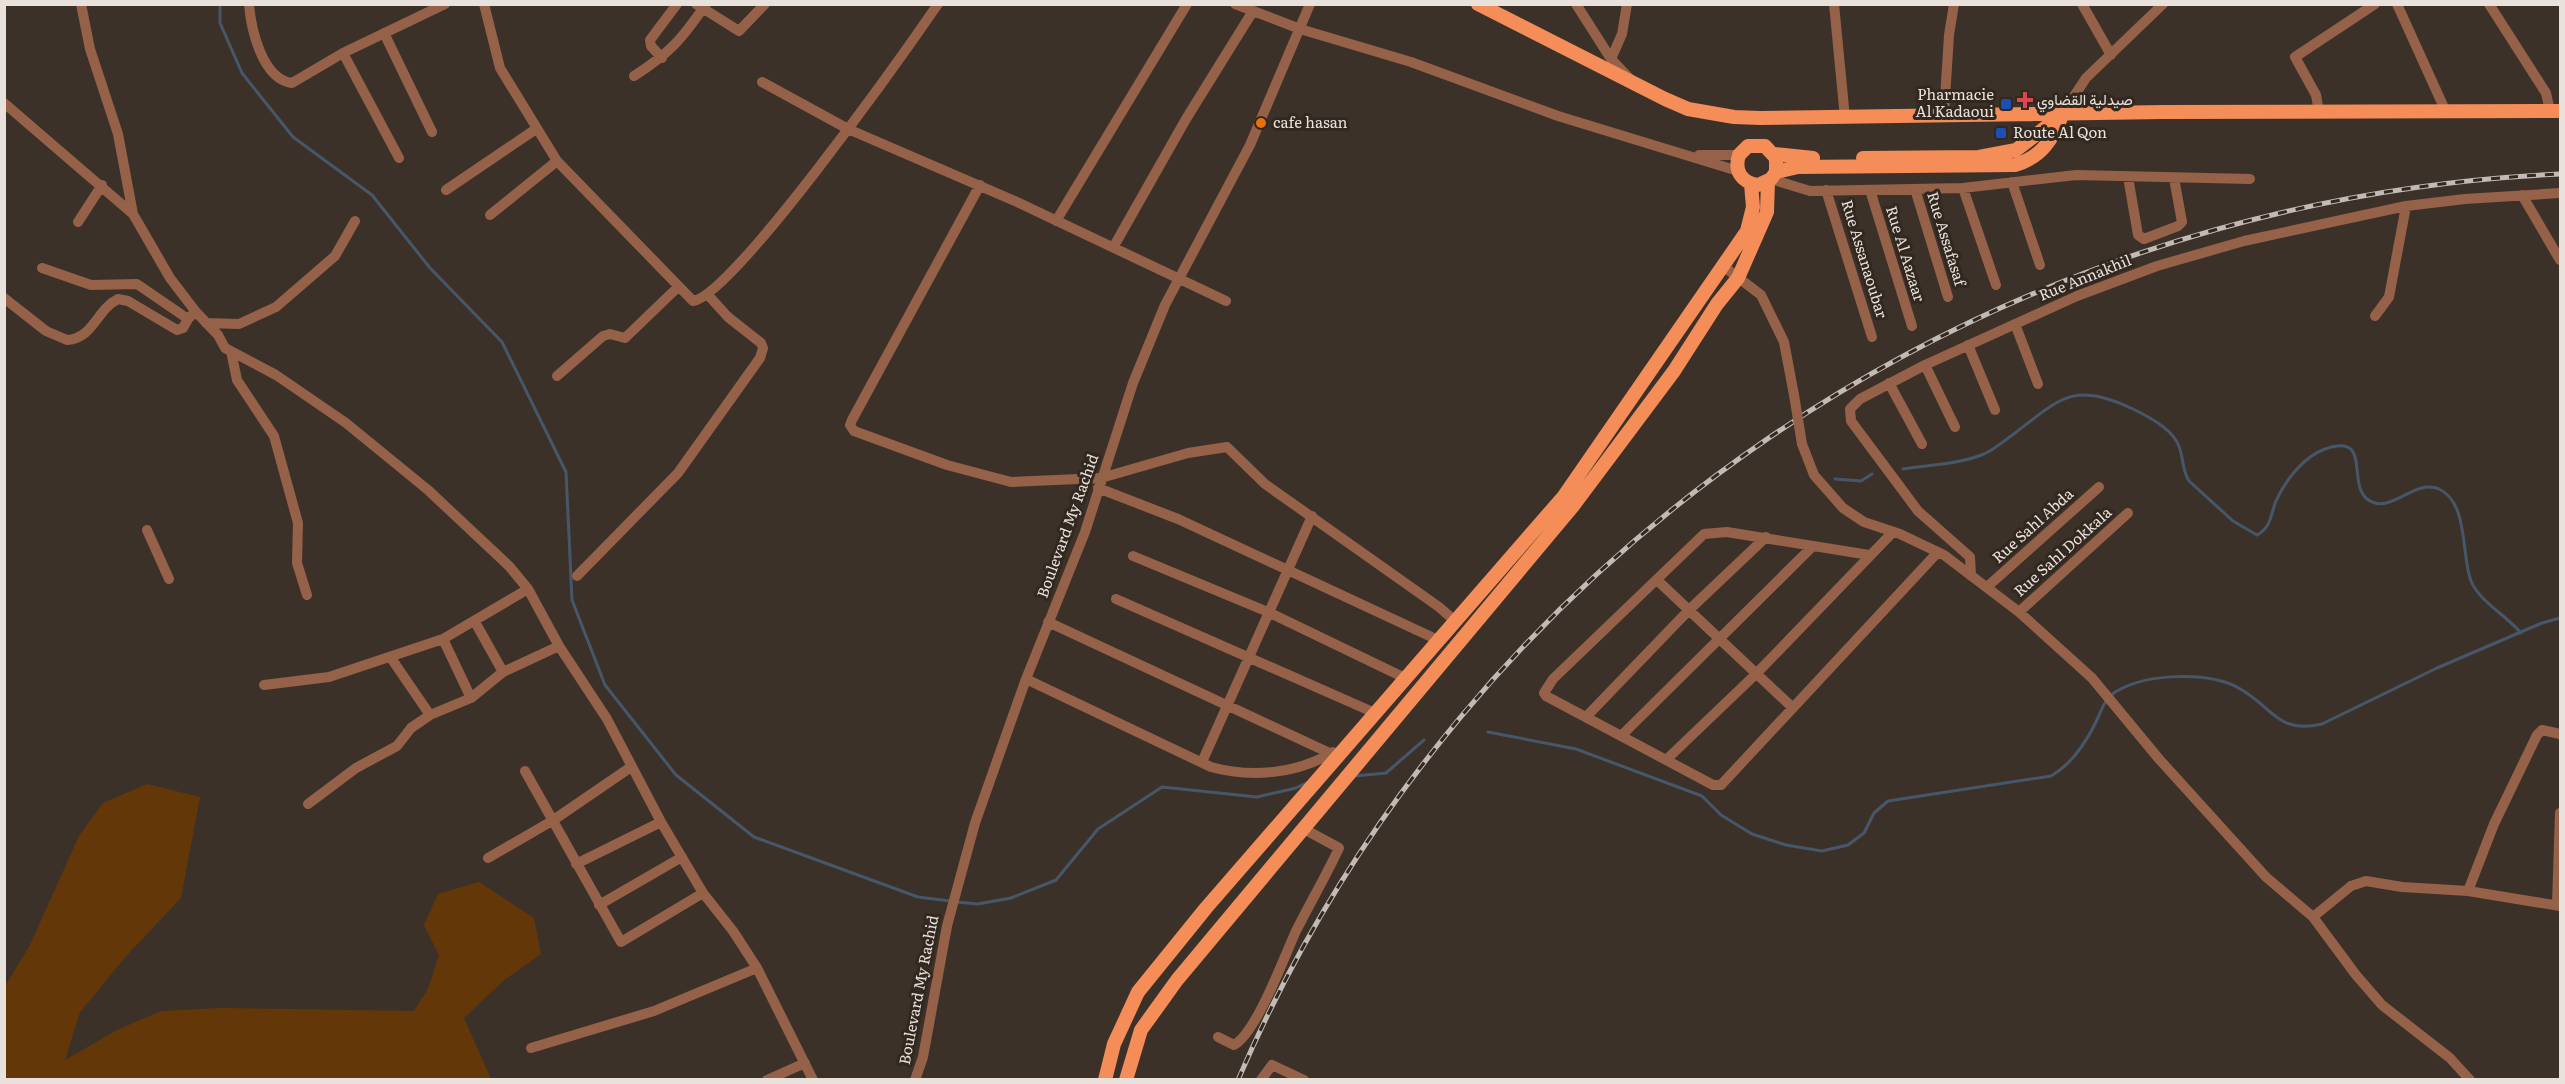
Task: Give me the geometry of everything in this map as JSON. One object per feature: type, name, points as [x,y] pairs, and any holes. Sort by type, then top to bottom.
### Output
[{"type":"main road","points":[[1478,4],[1688,109],[1734,117],[1845,118],[1944,114],[2555,111]]},
{"type":"main road","points":[[2063,113],[2049,143],[2041,152],[2029,161],[2015,165],[1798,167],[1751,184],[1743,179],[1738,171],[1739,155],[1748,146],[1759,144],[1774,154],[1798,159],[1979,157],[2016,150],[2029,143],[2063,113]]},
{"type":"main road","points":[[1126,1080],[1141,1030],[1177,980],[1573,506],[1674,371],[1717,304],[1738,278],[1764,221],[1777,163],[1774,154]]},
{"type":"main road","points":[[1105,1080],[1114,1044],[1138,992],[1335,754],[1374,713],[1564,496],[1747,231],[1753,207],[1751,184]]},
{"type":"street","points":[[81,4],[87,38],[118,134],[133,214]]},
{"type":"street","points":[[249,4],[255,43],[274,74],[283,82],[297,82],[343,53],[445,4]]},
{"type":"street","points":[[484,4],[500,68],[556,161],[693,301],[708,295],[766,234],[892,72],[938,4]]},
{"type":"street","points":[[662,58],[651,46],[650,40],[677,4]]},
{"type":"street","points":[[634,75],[662,58],[680,41],[702,6],[739,31],[765,4]]},
{"type":"street","points":[[1056,221],[1187,4]]},
{"type":"street","points":[[1235,4],[1300,29],[1411,62],[1558,116],[1738,171]]},
{"type":"street","name":"Boulevard My Rachid","points":[[915,1080],[923,1057],[955,891],[994,765],[1085,532],[1149,340],[1179,277],[1250,145],[1310,4]]},
{"type":"street","points":[[1576,4],[1611,59],[1635,84]]},
{"type":"street","points":[[1611,59],[1622,34],[1627,4]]},
{"type":"street","points":[[1834,4],[1845,118]]},
{"type":"street","points":[[1944,114],[1949,35],[1954,4]]},
{"type":"street","points":[[2082,4],[2111,55]]},
{"type":"street","points":[[2063,113],[2086,78],[2163,4]]},
{"type":"street","points":[[2319,112],[2316,95],[2295,57],[2375,4]]},
{"type":"street","points":[[2397,4],[2446,112]]},
{"type":"street","points":[[2489,4],[2555,111]]},
{"type":"street","points":[[1114,246],[1186,119],[1253,11]]},
{"type":"street","points":[[384,33],[432,132]]},
{"type":"street","points":[[343,53],[399,158]]},
{"type":"street","points":[[762,82],[848,129],[980,185],[1114,246],[1226,301]]},
{"type":"street","points":[[4,103],[133,214],[192,316]]},
{"type":"street","points":[[446,189],[536,129]]},
{"type":"street","points":[[1681,153],[1713,156],[1739,155]]},
{"type":"street","points":[[490,215],[556,161]]},
{"type":"street","points":[[1772,178],[1810,191],[1963,188],[2076,175],[2250,179]]},
{"type":"street","points":[[2128,177],[2138,235],[2144,239],[2178,226],[2182,222],[2174,178]]},
{"type":"street","points":[[2012,182],[2040,264]]},
{"type":"street","points":[[78,222],[102,185]]},
{"type":"street","points":[[980,185],[852,420],[851,427],[854,431],[905,451],[990,479],[1025,482],[1100,483],[1188,453],[1224,446],[1234,452],[1265,484],[1439,607],[1455,621]]},
{"type":"street","points":[[1963,188],[1996,285]]},
{"type":"street","name":"Rue Assafasaf","points":[[1915,189],[1948,297]]},
{"type":"street","name":"Rue Assanaoubar","points":[[1826,190],[1872,337]]},
{"type":"street","name":"Rue Al Aazaar","points":[[1870,190],[1912,326]]},
{"type":"street","name":"Rue Annakhil","points":[[1971,576],[1970,557],[1918,511],[1849,417],[1850,409],[1854,404],[1889,383],[1968,345],[2078,296],[2157,266],[2244,241],[2406,206],[2560,193]]},
{"type":"street","points":[[2522,195],[2560,260]]},
{"type":"street","points":[[2375,316],[2389,297],[2406,206]]},
{"type":"street","points":[[205,323],[239,324],[276,307],[335,256],[355,221]]},
{"type":"street","points":[[1723,266],[1761,295],[1780,332],[1784,342],[1802,444],[1814,475],[1833,499],[1864,522],[1893,531],[1938,552],[2019,612],[2100,688],[2115,708],[2266,877],[2313,917],[2356,975],[2382,1005],[2450,1058],[2468,1079]]},
{"type":"street","points":[[42,268],[91,285],[137,284],[205,323],[218,335],[228,350],[237,380],[274,436],[298,523],[297,563],[307,595]]},
{"type":"street","points":[[557,376],[603,336],[610,334],[625,338],[678,287]]},
{"type":"street","points":[[577,576],[678,473],[760,358],[763,348],[761,343],[728,317],[708,295]]},
{"type":"street","points":[[4,298],[46,331],[67,340],[89,332],[112,303],[121,299],[177,330],[184,326],[192,316]]},
{"type":"street","points":[[2015,324],[2038,384]]},
{"type":"street","points":[[1968,345],[1995,410]]},
{"type":"street","points":[[228,350],[276,375],[346,423],[465,522],[509,566],[528,589],[559,646],[607,719],[661,822],[703,893],[733,930],[757,968],[813,1080]]},
{"type":"street","points":[[1925,365],[1955,428]]},
{"type":"street","points":[[1889,383],[1922,444]]},
{"type":"street","points":[[1100,483],[1438,640]]},
{"type":"street","name":"Rue Sahl Abda","points":[[1987,587],[2099,487]]},
{"type":"street","name":"Rue Sahl Dokkala","points":[[2019,612],[2127,513]]},
{"type":"street","points":[[1202,762],[1312,516]]},
{"type":"street","points":[[147,530],[169,579]]},
{"type":"street","points":[[1666,760],[1757,673],[1893,531]]},
{"type":"street","points":[[1869,555],[1812,547],[1766,537],[1726,532],[1704,534],[1544,689],[1545,696],[1713,784],[1721,785],[1938,552]]},
{"type":"street","points":[[1586,717],[1689,610],[1766,537]]},
{"type":"street","points":[[1621,736],[1721,640],[1812,547]]},
{"type":"street","points":[[1133,556],[1268,612],[1405,678]]},
{"type":"street","points":[[1656,580],[1793,708]]},
{"type":"street","points":[[264,685],[329,677],[392,658],[443,639],[528,589]]},
{"type":"street","points":[[1116,599],[1374,713]]},
{"type":"street","points":[[475,622],[503,672]]},
{"type":"street","points":[[1048,622],[1335,754]]},
{"type":"street","points":[[443,639],[471,698]]},
{"type":"street","points":[[308,804],[356,768],[398,746],[411,728],[429,715],[471,698],[503,672],[559,646]]},
{"type":"street","points":[[392,658],[429,715]]},
{"type":"street","points":[[1026,679],[1202,762],[1227,771],[1262,772],[1309,764],[1335,754]]},
{"type":"street","points":[[2468,891],[2494,824],[2537,735],[2542,730],[2560,734]]},
{"type":"street","points":[[488,858],[552,821],[631,767]]},
{"type":"street","points":[[525,771],[622,942],[703,893]]},
{"type":"street","points":[[2313,917],[2351,886],[2362,881],[2468,891],[2559,905],[2560,813]]},
{"type":"street","points":[[576,864],[661,822]]},
{"type":"street","points":[[1218,1037],[1234,1045],[1243,1037],[1261,1008],[1297,928],[1340,848],[1304,829]]},
{"type":"street","points":[[599,905],[682,857]]},
{"type":"street","points":[[531,1048],[654,1011],[757,968]]},
{"type":"street","points":[[767,1080],[805,1063]]},
{"type":"street","points":[[1261,1080],[1272,1065],[1304,1080]]},
{"type":"shaded area","points":[[147,784],[200,797],[181,898],[128,954],[80,1012],[65,1060],[117,1030],[161,1011],[220,1008],[414,1011],[428,989],[439,955],[424,925],[438,894],[479,882],[534,918],[541,954],[503,981],[464,1018],[491,1079],[5,1079],[5,986],[29,947],[79,836],[103,803]]},
{"type":"waterway","points":[[220,4],[220,23],[242,73],[293,137],[372,195],[430,268],[502,342],[566,472],[572,600],[605,685],[676,775],[754,837],[918,897],[950,901]]},
{"type":"waterway","points":[[1903,469],[1955,462],[1984,454],[2058,402],[2082,395],[2096,396],[2133,409],[2157,422],[2169,432],[2179,447],[2189,481],[2233,521],[2257,535],[2268,524],[2280,493],[2302,464],[2325,449],[2339,446],[2349,447],[2354,453],[2361,492],[2367,499],[2376,503],[2384,503],[2420,488],[2429,487],[2439,489],[2449,496],[2460,518],[2471,581],[2480,595],[2521,633]]},
{"type":"waterway","points":[[1835,479],[1861,481],[1872,474]]},
{"type":"waterway","points":[[1488,732],[1576,749],[1702,796],[1721,815],[1752,834],[1786,845],[1822,851],[1848,845],[1864,833],[1874,813],[1888,801],[2051,776],[2071,760],[2082,746],[2109,697],[2130,685],[2162,678],[2197,677],[2214,680],[2242,690],[2286,723],[2295,726],[2322,724],[2437,668],[2542,623],[2560,618]]},
{"type":"waterway","points":[[1355,776],[1386,773],[1424,740]]},
{"type":"waterway","points":[[956,902],[978,904],[1011,898],[1056,880],[1098,829],[1162,787],[1257,797],[1296,788],[1308,782]]},
{"type":"railway","points":[[1238,1080],[1336,890],[1460,718],[1605,567],[1769,438],[1950,332],[2144,252],[2348,199],[2560,174]]},
{"type":"place","name":"صيدلية القضاوي","points":[[2025,100]]},
{"type":"place","name":"Pharmacie Al Kadaoui","points":[[2006,104]]},
{"type":"place","name":"cafe hasan","points":[[1261,123]]},
{"type":"place","name":"Route Al Qon","points":[[2001,133]]}]
